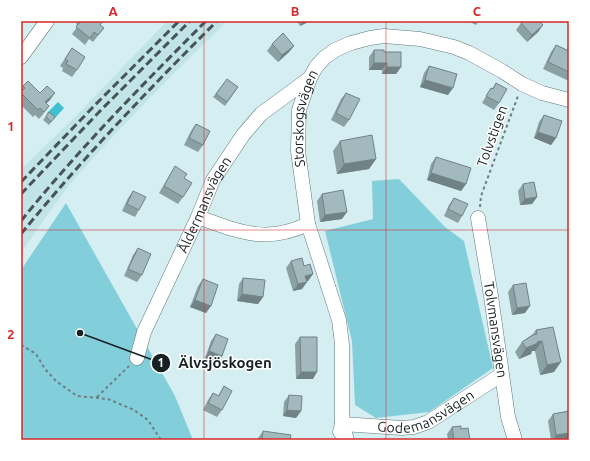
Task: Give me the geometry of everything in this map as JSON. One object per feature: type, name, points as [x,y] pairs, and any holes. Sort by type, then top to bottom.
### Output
[{"type":"street","points":[[21,57],[47,21]]},
{"type":"street","name":"Storskogsvägen","points":[[347,440],[342,424],[342,344],[339,320],[308,224],[298,151],[300,110],[310,78],[316,67],[324,58],[335,50],[350,43],[384,36],[420,39],[454,47],[481,59],[522,84],[542,93],[569,100]]},
{"type":"street","name":"Åldermansvägen","points":[[137,358],[144,332],[198,217],[213,180],[243,135],[261,114],[310,78]]},
{"type":"street","points":[[198,217],[239,232],[253,235],[268,235],[294,231],[308,224]]},
{"type":"street","name":"Tolvmansvägen","points":[[478,218],[491,296],[501,375],[508,416],[515,440]]},
{"type":"street","name":"Godemansvägen","points":[[342,424],[402,428],[414,427],[428,422],[501,375]]},
{"type":"street","points":[[337,440],[342,424]]},
{"type":"path","name":"Tolvstigen","points":[[481,196],[522,84]]},
{"type":"path","points":[[21,347],[23,346],[36,354],[45,369],[66,389],[77,396],[108,399],[134,410],[148,420],[161,440]]},
{"type":"path","points":[[97,397],[137,358]]},
{"type":"shaded area","points":[[167,21],[227,21],[114,135],[69,185],[21,253],[21,169],[77,115]]},
{"type":"shaded area","points":[[58,102],[64,108],[54,119],[47,113]]},
{"type":"shaded area","points":[[399,179],[445,227],[464,241],[493,368],[429,412],[376,418],[355,405],[352,341],[325,231],[373,219],[372,181]]},
{"type":"shaded area","points":[[66,203],[175,396],[193,440],[21,440],[21,270]]},
{"type":"building","points":[[81,21],[103,21],[100,25],[104,28],[98,35],[94,32],[90,38],[76,27]]},
{"type":"building","points":[[523,21],[539,21],[543,25],[532,35],[521,23]]},
{"type":"building","points":[[283,33],[294,46],[282,55],[272,44]]},
{"type":"building","points":[[556,45],[569,51],[569,72],[548,62]]},
{"type":"building","points":[[72,48],[85,57],[77,70],[66,64],[68,61],[65,59]]},
{"type":"building","points":[[374,50],[384,50],[384,52],[401,52],[401,67],[387,67],[387,63],[374,63]]},
{"type":"building","points":[[429,66],[457,74],[453,88],[425,80]]},
{"type":"building","points":[[227,79],[238,87],[227,102],[216,94]]},
{"type":"building","points":[[28,81],[40,93],[47,86],[55,93],[45,102],[49,106],[44,112],[40,108],[38,110],[21,93],[25,88],[23,86]]},
{"type":"building","points":[[496,83],[507,89],[499,103],[486,96],[491,88],[493,89]]},
{"type":"building","points":[[346,93],[360,99],[349,120],[336,113]]},
{"type":"building","points":[[49,112],[55,117],[51,122],[46,116]]},
{"type":"building","points":[[544,115],[562,121],[556,138],[538,132]]},
{"type":"building","points":[[196,124],[210,131],[203,145],[189,138]]},
{"type":"building","points":[[372,135],[376,159],[344,164],[340,141]]},
{"type":"building","points":[[436,157],[471,168],[466,184],[431,173]]},
{"type":"building","points":[[175,166],[187,174],[184,178],[192,183],[183,197],[164,186]]},
{"type":"building","points":[[534,182],[537,197],[525,199],[523,184]]},
{"type":"building","points":[[343,190],[347,212],[325,215],[322,194]]},
{"type":"building","points":[[133,191],[146,197],[139,210],[127,204]]},
{"type":"building","points":[[454,198],[468,204],[462,216],[448,209]]},
{"type":"building","points":[[138,248],[151,254],[142,275],[128,269]]},
{"type":"building","points":[[302,258],[304,266],[310,264],[313,274],[305,276],[307,282],[298,284],[291,261]]},
{"type":"building","points":[[243,278],[265,280],[263,297],[242,294]]},
{"type":"building","points":[[203,279],[218,285],[211,306],[195,300]]},
{"type":"building","points":[[526,283],[530,306],[517,308],[513,285]]},
{"type":"building","points":[[553,327],[561,362],[547,365],[542,341],[526,348],[522,342],[537,334],[536,330]]},
{"type":"building","points":[[216,334],[228,339],[222,356],[209,351]]},
{"type":"building","points":[[300,337],[317,337],[317,372],[301,372]]},
{"type":"building","points":[[224,386],[232,391],[222,410],[208,403],[213,393],[219,396]]},
{"type":"building","points":[[289,395],[302,396],[301,411],[287,410]]},
{"type":"building","points":[[569,411],[569,433],[556,435],[553,414]]},
{"type":"building","points":[[461,426],[461,429],[468,428],[470,440],[454,440],[452,427]]},
{"type":"building","points":[[263,431],[291,435],[290,440],[262,440]]},
{"type":"railway","points":[[21,182],[179,21]]},
{"type":"railway","points":[[21,194],[101,110],[190,21]]},
{"type":"railway","points":[[21,221],[88,143],[206,21]]},
{"type":"railway","points":[[21,234],[116,125],[217,21]]},
{"type":"place","name":"Älvsjöskogen","points":[[80,333]]}]
